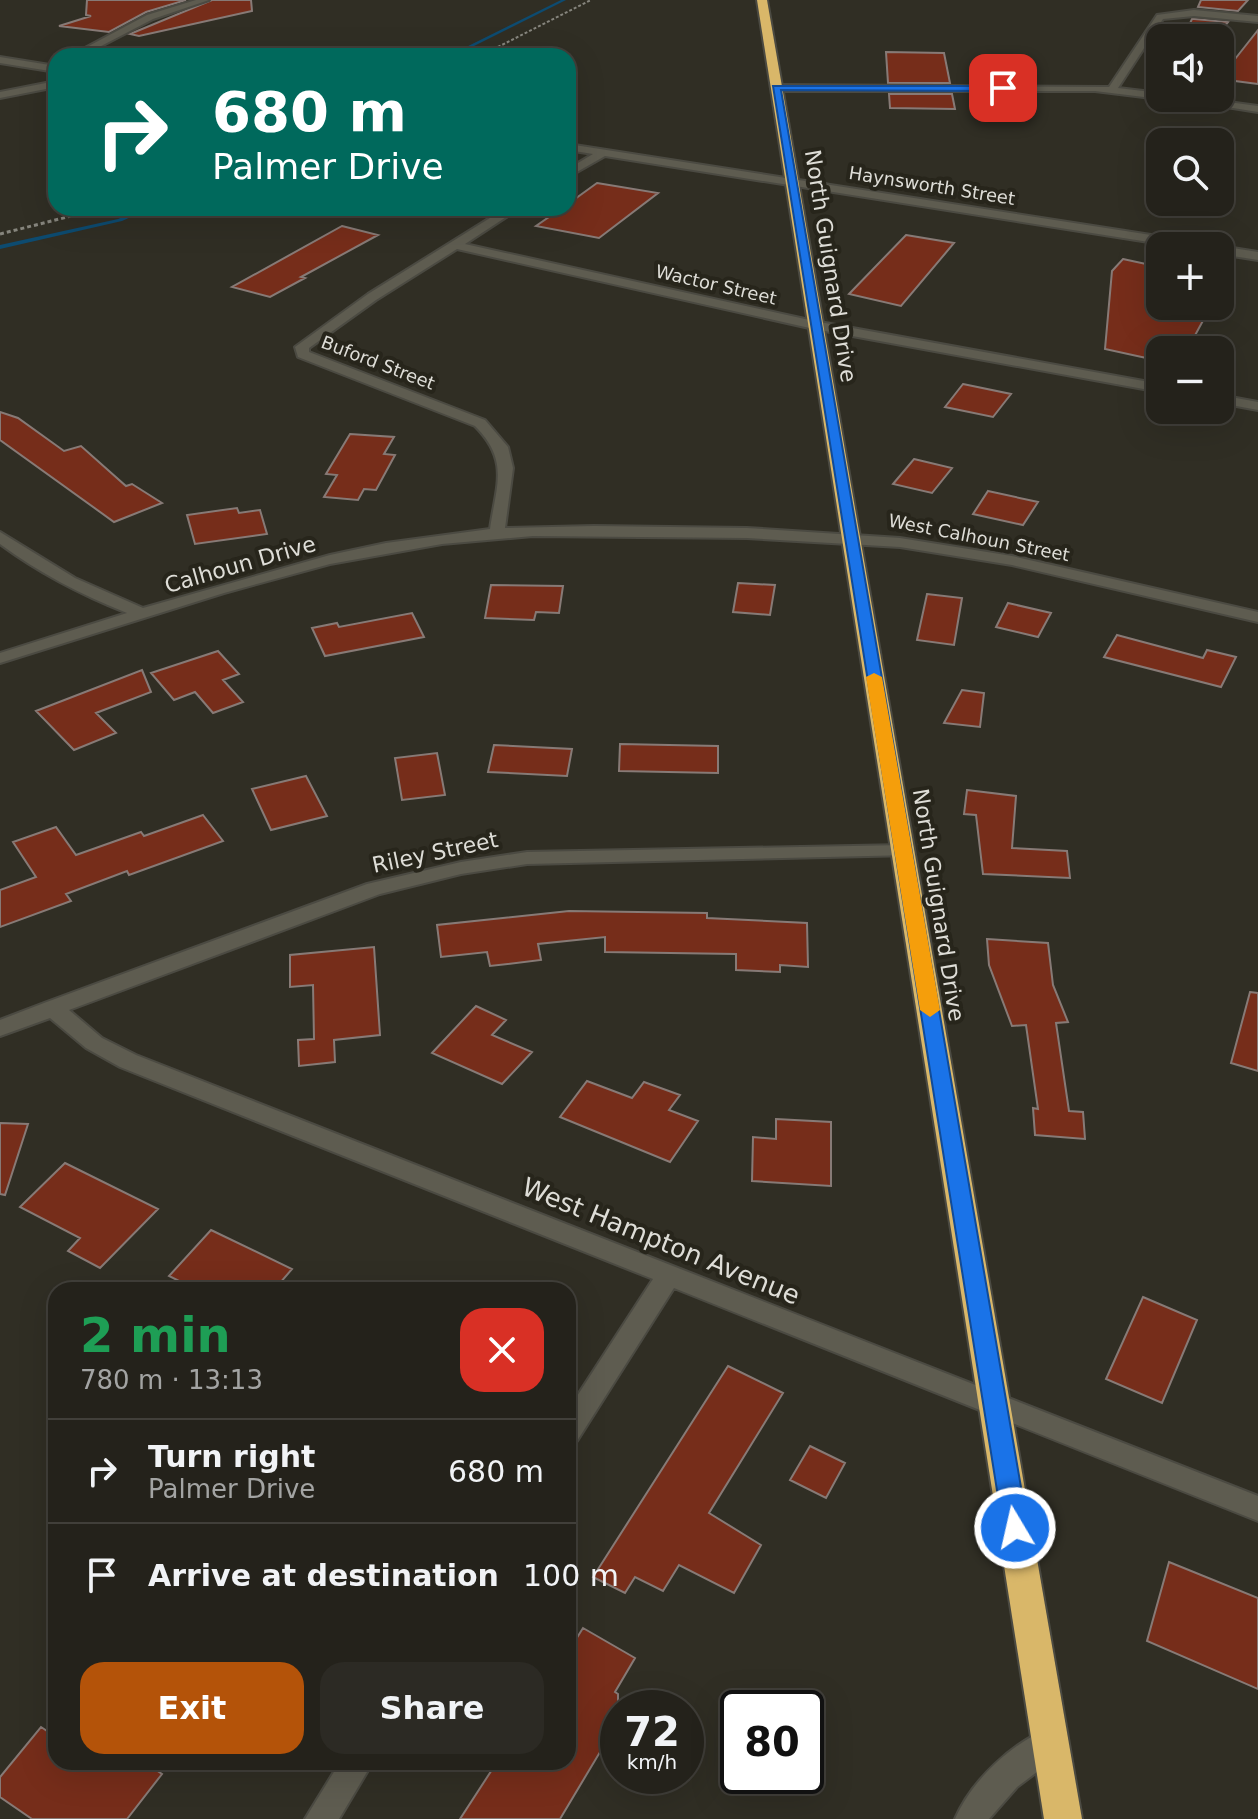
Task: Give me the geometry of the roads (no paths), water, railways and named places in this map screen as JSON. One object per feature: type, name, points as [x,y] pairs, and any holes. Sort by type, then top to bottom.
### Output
[{"type":"highway","name":"North Guignard Drive","points":[[762,0],[1063,1819]]},
{"type":"street","points":[[90,48],[150,17],[205,0]]},
{"type":"street","points":[[1112,90],[1160,17],[1194,13],[1258,19]]},
{"type":"street","points":[[0,60],[48,67]]},
{"type":"street","points":[[0,95],[48,86]]},
{"type":"street","points":[[776,88],[1112,90],[1146,94]]},
{"type":"street","points":[[1234,106],[1258,109]]},
{"type":"street","name":"Haynsworth Street","points":[[576,148],[1146,238]]},
{"type":"street","points":[[576,169],[602,153]]},
{"type":"street","name":"Buford Street","points":[[497,534],[506,468],[501,447],[480,423],[303,354],[302,347],[501,216]]},
{"type":"street","name":"Wactor Street","points":[[455,245],[814,325],[1146,385]]},
{"type":"street","points":[[1234,252],[1258,256]]},
{"type":"street","points":[[1234,402],[1258,406]]},
{"type":"street","name":"West Calhoun Street","points":[[497,534],[625,531],[850,538],[973,554],[1258,617]]},
{"type":"street","name":"Calhoun Drive","points":[[0,658],[368,551],[497,534]]},
{"type":"street","points":[[0,537],[39,567],[70,584],[145,614]]},
{"type":"street","name":"Riley Street","points":[[0,1028],[374,889],[461,868],[527,858],[904,851]]},
{"type":"street","name":"West Hampton Avenue","points":[[52,1008],[94,1043],[128,1061],[1258,1509]]},
{"type":"street","points":[[576,1420],[668,1276]]},
{"type":"street","points":[[971,1819],[982,1801],[1024,1759],[1051,1742]]},
{"type":"street","points":[[321,1819],[353,1770]]},
{"type":"waterway","points":[[466,48],[564,0]]},
{"type":"waterway","points":[[0,247],[129,216]]}]
